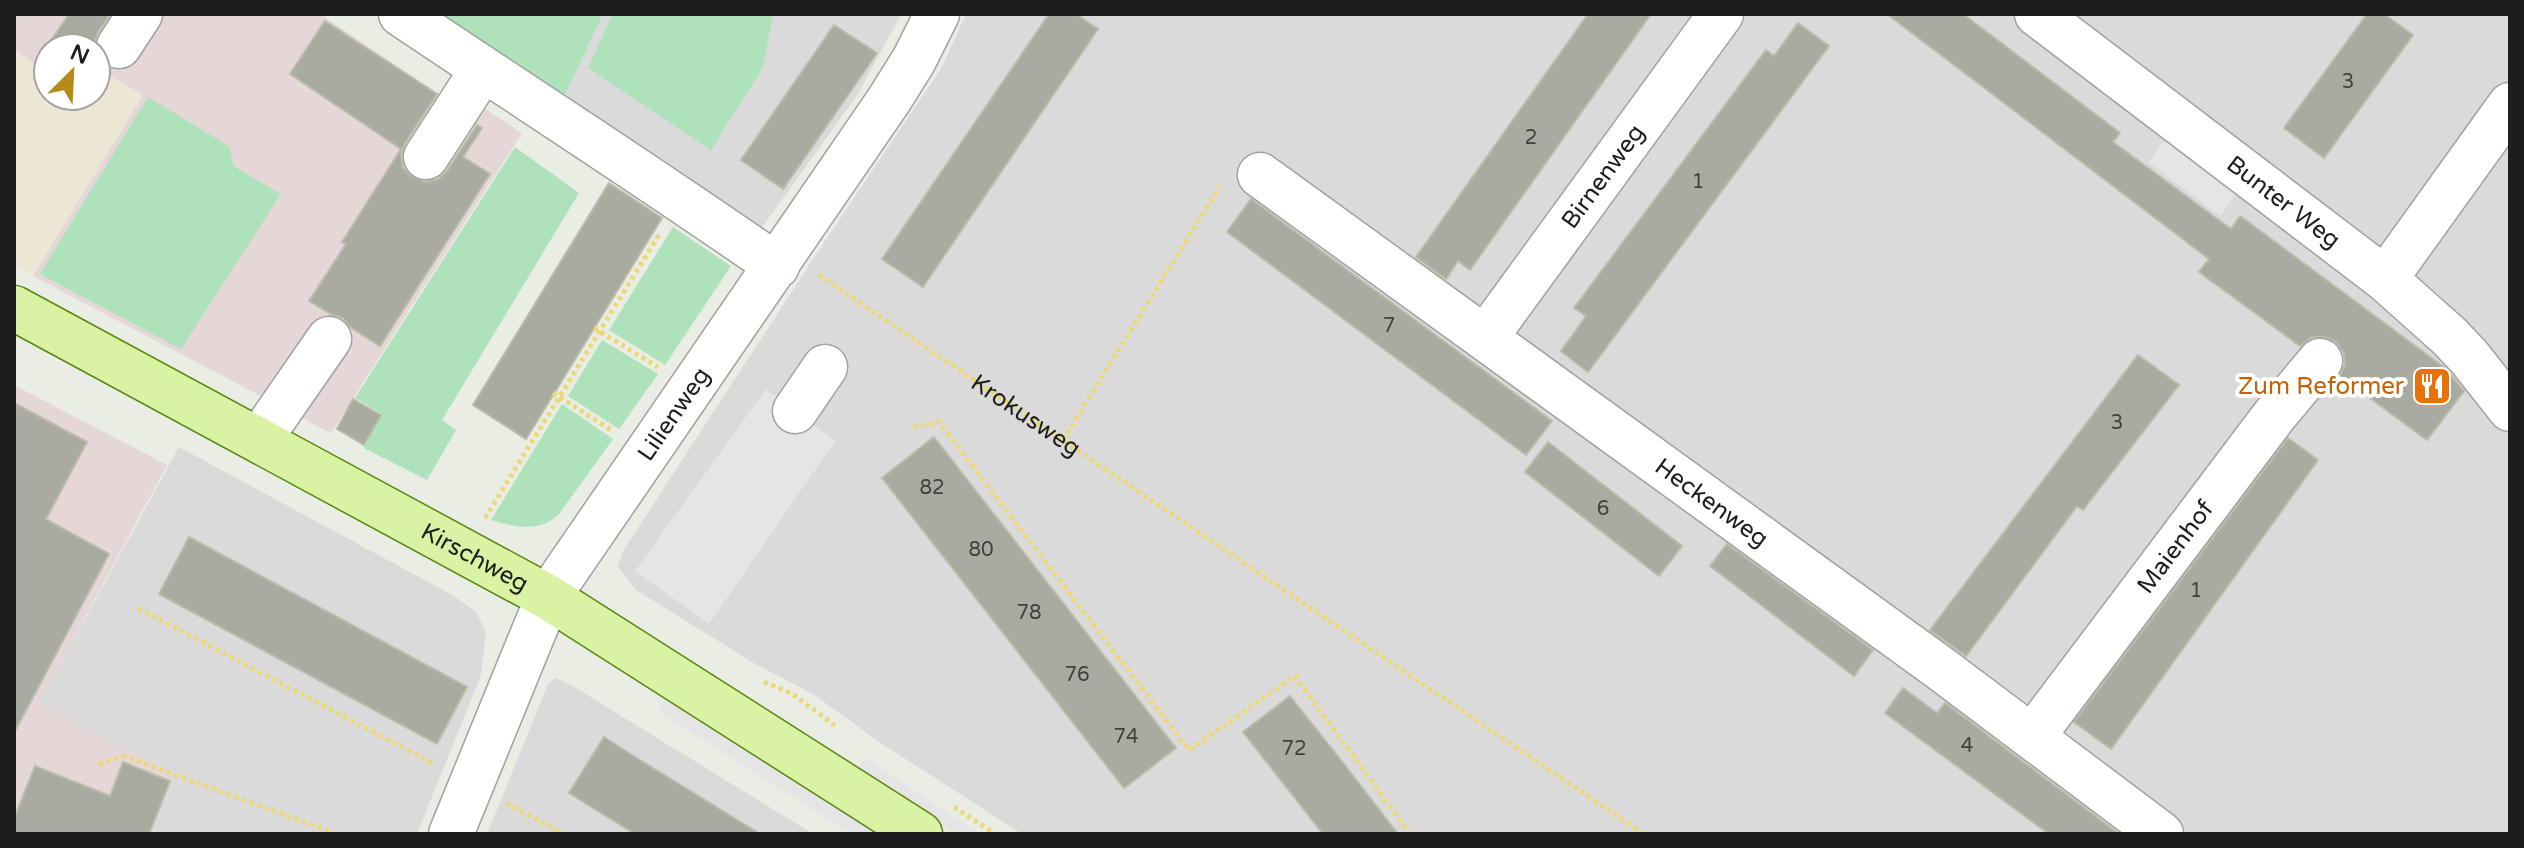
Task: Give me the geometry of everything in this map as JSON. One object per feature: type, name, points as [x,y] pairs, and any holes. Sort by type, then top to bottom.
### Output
[{"type":"main road","name":"Kirschweg","points":[[14,308],[548,597],[920,834]]},
{"type":"street","points":[[401,14],[681,198],[777,266]]},
{"type":"street","name":"Lilienweg","points":[[451,834],[548,597],[889,100],[937,14]]},
{"type":"street","name":"Birnenweg","points":[[1485,338],[1721,14]]},
{"type":"street","name":"Bunter Weg","points":[[2037,14],[2385,279],[2459,346],[2510,409]]},
{"type":"street","points":[[426,157],[483,69]]},
{"type":"street","points":[[2385,279],[2510,105]]},
{"type":"street","name":"Heckenweg","points":[[1260,175],[2161,834]]},
{"type":"street","points":[[259,440],[329,339]]},
{"type":"street","name":"Maienhof","points":[[2032,737],[2274,416],[2320,361]]},
{"type":"street","points":[[795,411],[825,367]]},
{"type":"path","points":[[1063,440],[1231,167],[1244,164],[1260,175]]},
{"type":"path","points":[[479,528],[556,396],[681,198]]},
{"type":"path","name":"Krokusweg","points":[[777,266],[802,264],[1644,834]]},
{"type":"path","points":[[597,330],[668,373]]},
{"type":"path","points":[[556,396],[623,437]]},
{"type":"path","points":[[913,427],[939,422],[1189,750],[1295,676],[1410,834]]},
{"type":"path","points":[[138,608],[564,834]]},
{"type":"path","points":[[99,764],[124,756],[337,834]]},
{"type":"shaded area","points":[[14,14],[320,14],[445,98],[451,86],[522,133],[331,433],[33,276],[143,95],[112,77],[112,32],[32,32],[32,61],[14,50]]},
{"type":"shaded area","points":[[603,14],[901,14],[858,94],[761,229],[564,97]]},
{"type":"shaded area","points":[[966,14],[2510,14],[2510,834],[1022,834],[878,741],[813,694],[757,665],[636,590],[618,567],[623,551],[942,67]]},
{"type":"shaded area","points":[[14,50],[32,61],[32,112],[112,112],[112,77],[143,95],[33,276],[14,265]]},
{"type":"shaded area","points":[[2166,139],[2238,192],[2220,216],[2148,162]]},
{"type":"shaded area","points":[[14,385],[167,465],[39,703],[172,773],[170,781],[14,834]]},
{"type":"shaded area","points":[[766,389],[835,441],[709,624],[635,571]]},
{"type":"shaded area","points":[[179,447],[454,596],[476,612],[486,632],[481,675],[417,834],[149,834],[39,703]]},
{"type":"shaded area","points":[[556,678],[813,834],[487,834],[548,684]]},
{"type":"shaded area","points":[[666,700],[880,834],[851,834],[658,711]]},
{"type":"shaded area","points":[[865,758],[980,834],[955,834],[857,770]]},
{"type":"green space","points":[[442,14],[603,14],[564,97]]},
{"type":"green space","points":[[613,14],[773,14],[763,67],[711,150],[588,68]]},
{"type":"green space","points":[[148,97],[230,147],[233,166],[281,194],[181,349],[40,274]]},
{"type":"green space","points":[[515,147],[579,193],[442,420],[456,430],[427,480],[364,448],[382,414],[355,398]]},
{"type":"green space","points":[[673,227],[731,266],[665,365],[609,330]]},
{"type":"green space","points":[[602,340],[658,374],[619,429],[568,396]]},
{"type":"green space","points":[[562,404],[613,439],[552,520],[527,527],[491,520]]},
{"type":"building","points":[[69,14],[110,14],[98,32],[57,32]]},
{"type":"building","points":[[1049,14],[1076,14],[1098,29],[923,287],[882,259]]},
{"type":"building","points":[[1588,14],[1651,14],[1470,270],[1458,261],[1446,279],[1416,257]]},
{"type":"building","points":[[1887,14],[1963,14],[2120,133],[2113,142],[2231,229],[2240,216],[2445,368],[2464,391],[2427,440],[2340,376],[2345,365],[2344,353],[2335,341],[2312,337],[2300,346],[2199,272],[2209,259]]},
{"type":"building","points":[[2367,14],[2384,14],[2413,35],[2324,158],[2284,128]]},
{"type":"building","points":[[325,21],[437,94],[405,143],[401,155],[403,168],[412,177],[426,182],[438,179],[447,171],[477,125],[482,128],[463,157],[490,174],[380,346],[350,327],[343,318],[309,301],[401,149],[290,74]]},
{"type":"building","points":[[1798,23],[1829,46],[1588,372],[1561,351],[1586,316],[1574,308],[1766,50],[1774,56]]},
{"type":"building","points":[[834,25],[877,53],[783,189],[741,160]]},
{"type":"building","points":[[609,183],[662,218],[526,439],[473,405]]},
{"type":"building","points":[[1251,199],[1552,421],[1526,455],[1227,232]]},
{"type":"building","points":[[2138,355],[2179,385],[2083,510],[2077,506],[1966,656],[1930,630]]},
{"type":"building","points":[[353,399],[381,415],[364,445],[337,429]]},
{"type":"building","points":[[14,403],[87,442],[46,519],[109,554],[14,733]]},
{"type":"building","points":[[934,437],[1176,748],[1124,788],[882,478]]},
{"type":"building","points":[[2288,438],[2318,460],[2111,749],[2074,722]]},
{"type":"building","points":[[1548,442],[1682,546],[1659,576],[1525,472]]},
{"type":"building","points":[[189,537],[467,687],[437,744],[159,594]]},
{"type":"building","points":[[1727,544],[1873,650],[1854,676],[1710,566]]},
{"type":"building","points":[[1903,688],[1937,713],[1945,703],[2119,834],[2049,834],[1885,713]]},
{"type":"building","points":[[1290,696],[1398,834],[1323,834],[1243,732]]},
{"type":"building","points":[[604,737],[760,834],[635,834],[569,793]]},
{"type":"building","points":[[123,762],[170,781],[149,834],[14,834],[14,819],[35,766],[110,796]]},
{"type":"place","name":"Zum Reformer","points":[[2432,386]]}]
